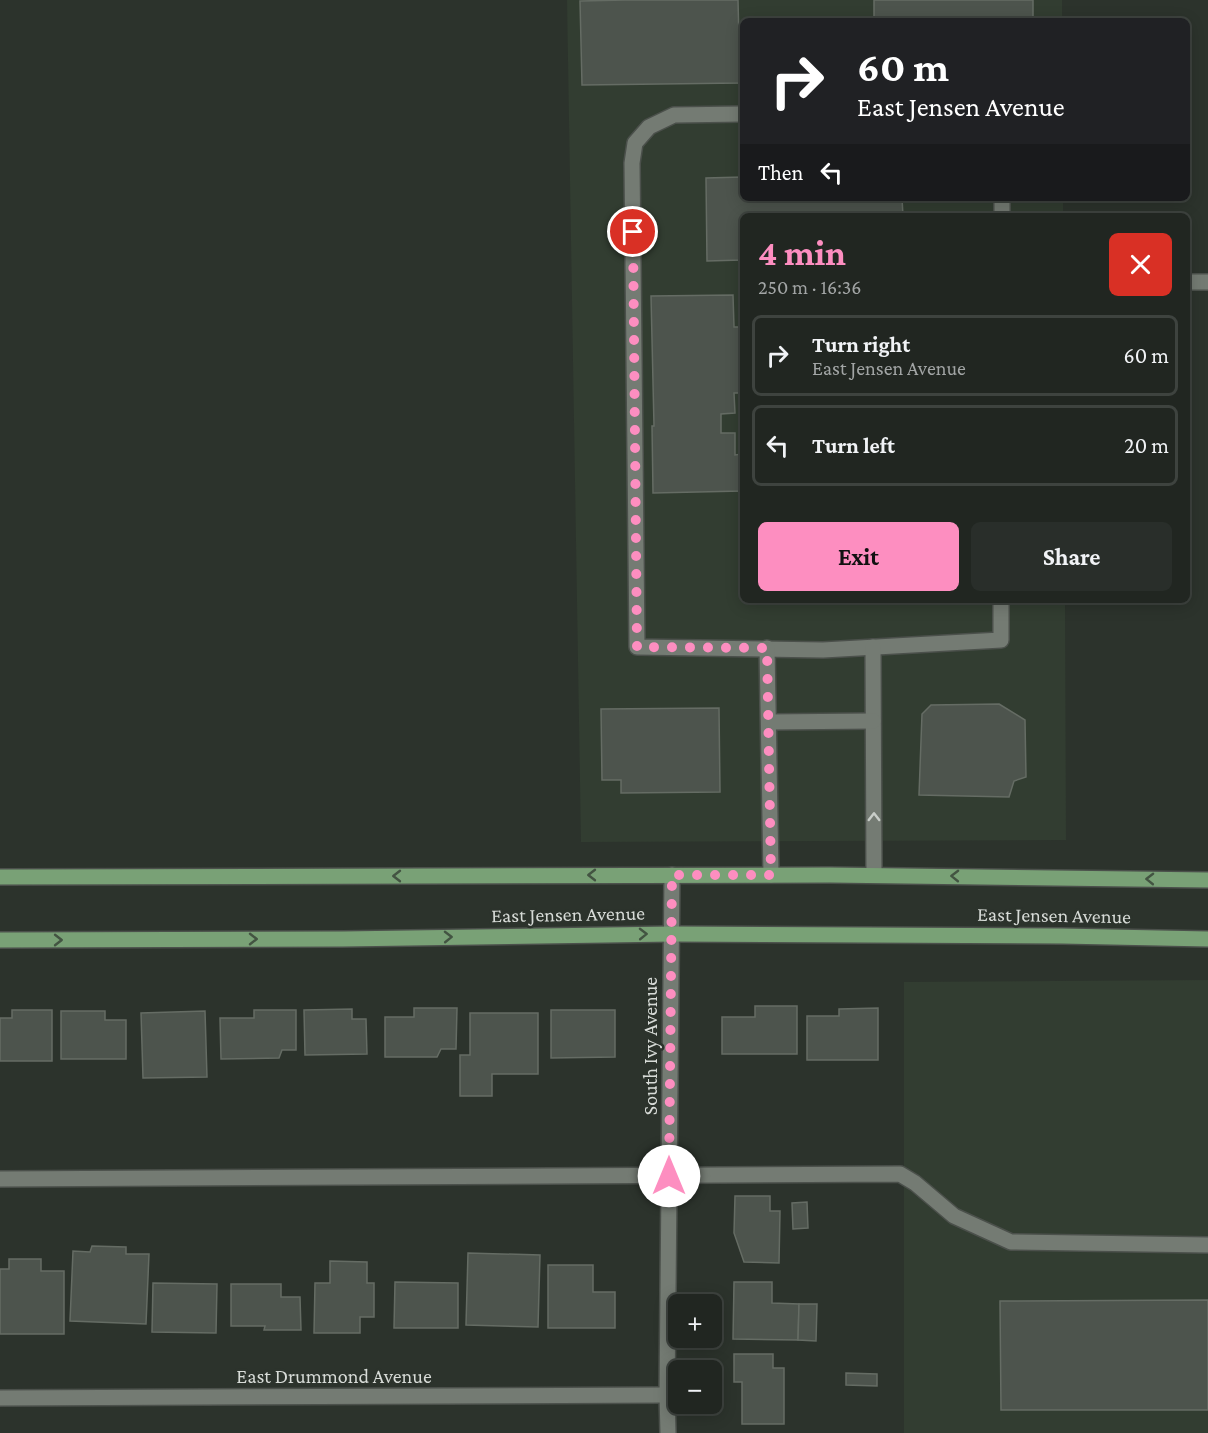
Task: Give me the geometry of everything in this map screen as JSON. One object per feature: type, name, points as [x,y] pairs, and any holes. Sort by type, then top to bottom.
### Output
[{"type":"main road","name":"East Jensen Avenue","points":[[0,877],[874,875],[1208,880]]},
{"type":"main road","name":"East Jensen Avenue","points":[[0,940],[343,939],[672,934],[1208,939]]},
{"type":"street","points":[[740,114],[674,115],[650,127],[635,143],[632,174],[637,647],[823,650],[1001,640],[1001,603]]},
{"type":"street","points":[[1190,282],[1208,282]]},
{"type":"street","points":[[873,647],[874,875]]},
{"type":"street","points":[[767,648],[771,875]]},
{"type":"street","points":[[769,723],[873,722]]},
{"type":"street","name":"South Ivy Avenue","points":[[668,1433],[672,875]]},
{"type":"street","points":[[0,1179],[900,1174],[915,1183],[954,1216],[1011,1242],[1208,1245]]},
{"type":"street","name":"East Drummond Avenue","points":[[0,1398],[667,1395]]},
{"type":"shaded area","points":[[567,0],[1062,0],[1062,18],[740,18],[740,201],[1063,201],[1063,213],[740,213],[740,603],[1065,603],[1066,840],[581,842]]},
{"type":"shaded area","points":[[1208,980],[1208,1433],[904,1433],[904,982]]},
{"type":"building","points":[[738,0],[740,83],[582,85],[580,1]]},
{"type":"building","points":[[874,0],[1033,0],[1033,18],[874,18]]},
{"type":"building","points":[[740,177],[740,201],[902,201],[903,213],[740,213],[740,260],[707,261],[706,178]]},
{"type":"building","points":[[733,295],[734,327],[740,327],[740,393],[734,393],[735,413],[721,414],[721,433],[735,433],[735,455],[740,454],[740,491],[653,493],[651,296]]},
{"type":"building","points":[[999,704],[1025,720],[1026,777],[1014,781],[1009,797],[919,795],[922,714],[931,705]]},
{"type":"building","points":[[719,708],[720,792],[621,793],[621,780],[602,780],[601,709]]},
{"type":"building","points":[[755,1006],[797,1006],[797,1054],[722,1054],[722,1017],[755,1017]]},
{"type":"building","points":[[414,1008],[457,1008],[456,1049],[441,1049],[437,1057],[385,1057],[385,1017],[414,1017]]},
{"type":"building","points":[[878,1008],[878,1060],[807,1060],[807,1016],[839,1016],[839,1009]]},
{"type":"building","points":[[352,1009],[352,1019],[366,1019],[367,1054],[305,1055],[304,1010]]},
{"type":"building","points":[[12,1010],[52,1010],[52,1061],[0,1061],[0,1018],[12,1018]]},
{"type":"building","points":[[254,1010],[296,1010],[296,1050],[282,1050],[279,1058],[221,1059],[220,1018],[254,1018]]},
{"type":"building","points":[[551,1010],[615,1010],[615,1057],[551,1058]]},
{"type":"building","points":[[61,1011],[105,1011],[105,1020],[126,1020],[126,1059],[61,1059]]},
{"type":"building","points":[[205,1011],[207,1077],[143,1078],[141,1013]]},
{"type":"building","points":[[470,1013],[538,1013],[538,1074],[492,1074],[492,1096],[460,1096],[460,1055],[470,1055]]},
{"type":"building","points":[[735,1196],[770,1196],[770,1211],[780,1211],[779,1263],[744,1262],[734,1233]]},
{"type":"building","points":[[807,1202],[808,1228],[793,1229],[792,1203]]},
{"type":"building","points":[[92,1246],[126,1247],[126,1254],[149,1254],[146,1324],[70,1321],[73,1251],[90,1252]]},
{"type":"building","points":[[468,1253],[540,1255],[538,1327],[466,1325]]},
{"type":"building","points":[[9,1259],[41,1259],[41,1271],[64,1271],[64,1334],[0,1334],[0,1269],[9,1269]]},
{"type":"building","points":[[330,1261],[367,1262],[367,1283],[374,1283],[374,1317],[360,1317],[360,1333],[314,1333],[315,1283],[330,1283]]},
{"type":"building","points":[[548,1265],[593,1265],[593,1292],[615,1292],[615,1328],[548,1328]]},
{"type":"building","points":[[395,1282],[458,1283],[458,1328],[394,1328]]},
{"type":"building","points":[[734,1282],[772,1282],[772,1303],[799,1304],[798,1340],[733,1339]]},
{"type":"building","points":[[153,1283],[217,1284],[216,1333],[152,1332]]},
{"type":"building","points":[[231,1284],[281,1284],[281,1297],[300,1297],[301,1330],[264,1330],[265,1326],[231,1326]]},
{"type":"building","points":[[1208,1300],[1208,1410],[1001,1410],[1000,1301]]},
{"type":"building","points":[[799,1304],[817,1304],[816,1341],[798,1340]]},
{"type":"building","points":[[734,1354],[773,1354],[773,1368],[784,1368],[784,1424],[742,1424],[742,1382],[734,1382]]},
{"type":"building","points":[[846,1373],[877,1374],[877,1386],[846,1385]]},
{"type":"route","points":[[633,232],[637,647],[767,648],[771,875],[672,875],[669,1176]]}]
